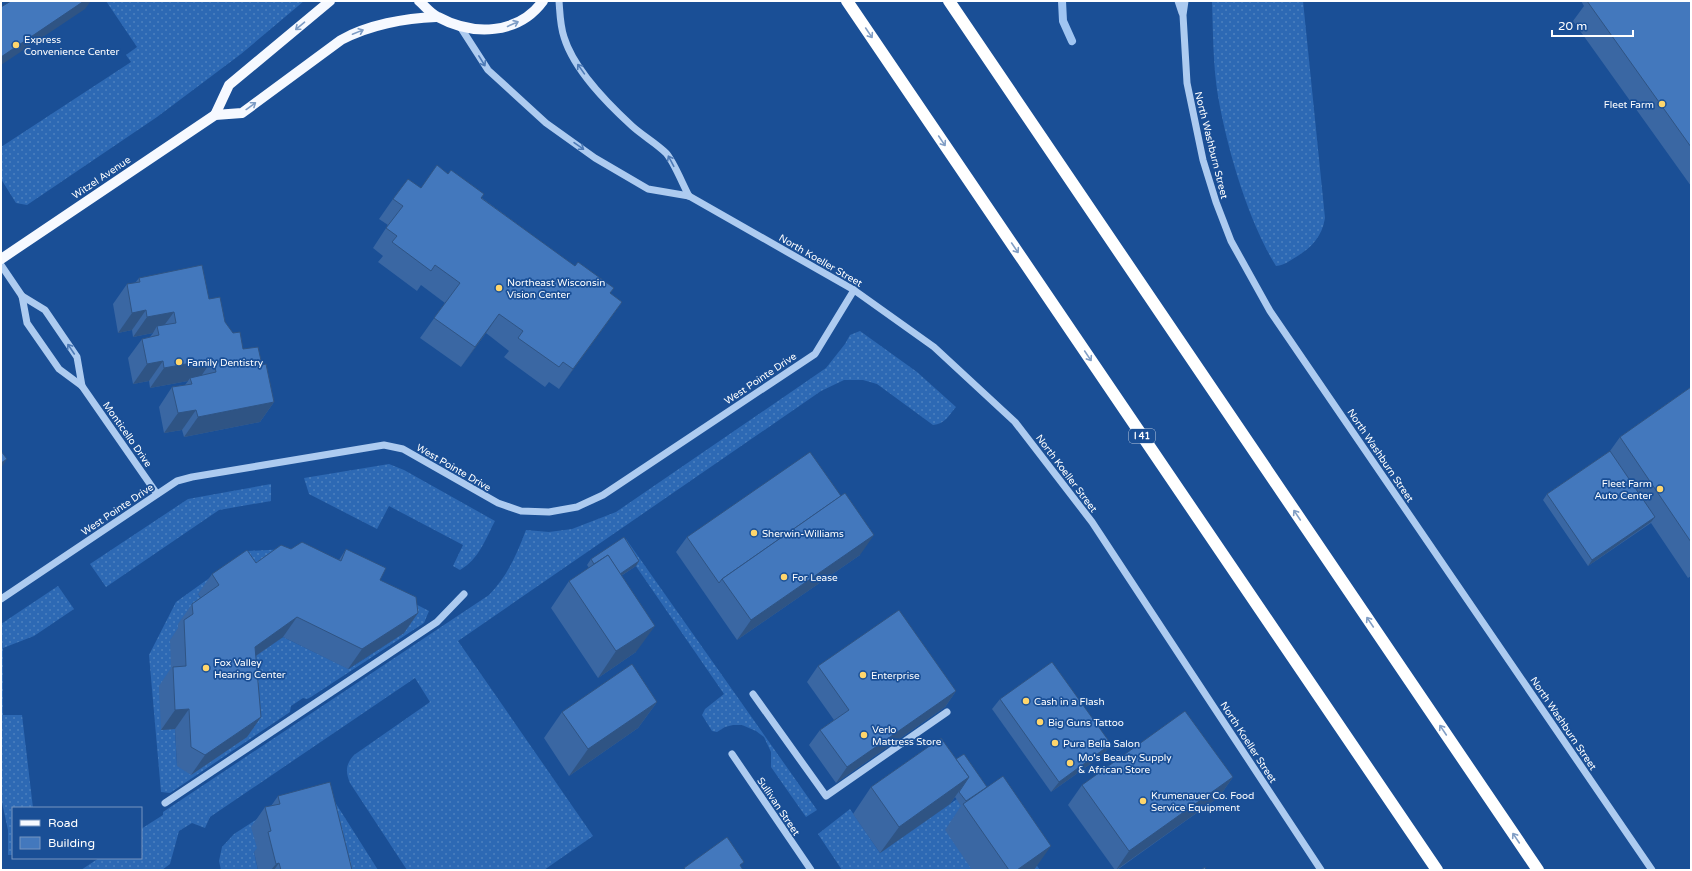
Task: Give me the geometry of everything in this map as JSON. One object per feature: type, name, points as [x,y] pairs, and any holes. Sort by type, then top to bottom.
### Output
[{"type":"highway","name":"I 41","points":[[847,1],[1437,870]]},
{"type":"highway","points":[[949,1],[1538,870]]},
{"type":"main road","points":[[215,115],[229,85],[330,1]]},
{"type":"main road","points":[[419,1],[436,17],[461,28],[485,31],[509,26],[531,15],[543,1]]},
{"type":"main road","name":"Witzel Avenue","points":[[1,259],[215,115],[242,113],[341,40],[355,32],[418,18],[436,17]]},
{"type":"street","points":[[559,1],[560,24],[564,38],[569,51],[582,72],[601,95],[633,126],[667,154],[689,196]]},
{"type":"street","name":"North Washburn Street","points":[[1178,1],[1183,15]]},
{"type":"street","name":"North Washburn Street","points":[[1185,1],[1183,15],[1187,82],[1195,125],[1216,202],[1231,241],[1270,311],[1652,870]]},
{"type":"street","name":"North Koeller Street","points":[[461,28],[488,70],[546,123],[595,158],[648,189],[689,196],[854,290],[934,346],[1015,422],[1092,522],[1321,870]]},
{"type":"street","name":"Monticello Drive","points":[[1,265],[22,296],[27,323],[59,368],[82,386],[157,494]]},
{"type":"street","name":"West Pointe Drive","points":[[1,599],[177,482],[192,477],[384,446],[403,449],[498,503],[520,511],[548,512],[577,507],[603,495],[815,354],[854,290]]},
{"type":"street","name":"Monticello Drive","points":[[22,296],[45,310],[77,357],[82,386]]},
{"type":"street","points":[[165,803],[437,622],[464,594]]},
{"type":"street","points":[[753,694],[826,796],[947,712]]},
{"type":"street","name":"Sullivan Street","points":[[732,754],[811,870]]},
{"type":"shaded area","points":[[106,1],[304,1],[241,54],[157,117],[27,205],[16,203],[1,179],[1,147],[131,62],[126,55],[137,47]]},
{"type":"shaded area","points":[[1212,1],[1303,1],[1325,218],[1321,231],[1311,246],[1287,263],[1276,266],[1256,228],[1240,184],[1227,138],[1216,85]]},
{"type":"shaded area","points":[[860,331],[917,372],[956,407],[941,423],[933,425],[877,384],[863,380],[844,380],[821,391],[458,641],[593,836],[544,870],[407,870],[350,783],[347,775],[347,768],[349,761],[354,755],[430,702],[415,678],[210,817],[205,828],[192,823],[179,831],[170,864],[162,870],[81,870],[98,859],[142,859],[142,828],[163,815],[163,812],[489,595],[501,581],[511,565],[526,530],[549,532],[572,529],[616,512],[826,368],[845,344],[850,335]]},
{"type":"shaded area","points":[[389,464],[404,470],[495,521],[477,555],[467,566],[460,570],[453,566],[463,545],[389,506],[377,529],[309,494],[304,478]]},
{"type":"shaded area","points":[[271,484],[271,501],[219,510],[106,587],[90,564],[188,499]]},
{"type":"shaded area","points":[[626,539],[817,810],[806,817],[771,767],[771,752],[764,737],[756,731],[742,725],[725,727],[717,732],[712,731],[702,715],[705,709],[724,694],[620,543]]},
{"type":"shaded area","points":[[307,548],[429,611],[424,623],[311,697],[307,699],[303,698],[291,706],[290,712],[170,793],[161,792],[149,655],[176,602],[247,551]],"holes":[[[198,594],[402,617],[404,633],[349,669],[283,637],[241,666],[177,766],[175,729],[161,729],[172,686],[179,634],[205,605]]]},
{"type":"shaded area","points":[[58,586],[74,609],[34,636],[3,648],[3,715],[22,715],[33,807],[12,807],[12,855],[8,855],[8,830],[1,798],[1,624]]},
{"type":"shaded area","points":[[302,790],[333,799],[378,870],[333,870],[257,851],[254,852],[258,870],[221,870],[219,861],[222,847],[234,834]]},
{"type":"shaded area","points":[[984,792],[1040,870],[842,870],[818,834],[850,809],[880,853],[957,799]]},
{"type":"building","name":"Express Convenience Center","points":[[11,1],[84,1],[1,57],[1,7]]},
{"type":"building","name":"Fleet Farm","points":[[1587,1],[1691,1],[1691,147]]},
{"type":"building","name":"Northeast Wisconsin Vision Center","points":[[437,165],[448,174],[451,170],[484,194],[481,198],[575,266],[578,262],[614,288],[610,293],[622,302],[573,369],[563,362],[559,367],[518,338],[523,331],[499,314],[475,347],[434,318],[460,283],[435,265],[431,271],[392,242],[397,236],[386,228],[403,206],[393,199],[408,179],[421,188]]},
{"type":"building","points":[[202,265],[209,299],[220,297],[225,322],[233,333],[240,332],[243,349],[258,347],[262,365],[266,364],[274,402],[198,417],[196,410],[178,413],[172,387],[192,384],[190,378],[216,372],[213,359],[164,368],[163,361],[147,364],[142,339],[159,335],[157,326],[176,323],[174,312],[147,317],[146,310],[132,313],[127,284],[140,282],[139,278]]},
{"type":"building","name":"Fleet Farm Auto Center","points":[[1691,387],[1691,542],[1620,437]]},
{"type":"building","points":[[1,451],[7,459],[1,463]]},
{"type":"building","points":[[1610,451],[1655,517],[1592,560],[1547,494]]},
{"type":"building","name":"Sherwin-Williams","points":[[810,452],[841,496],[722,579],[719,583],[687,537]]},
{"type":"building","name":"For Lease","points":[[845,493],[874,535],[751,620],[722,579]]},
{"type":"building","points":[[624,537],[639,561],[620,574],[608,555],[594,564],[591,559]]},
{"type":"building","name":"Fox Valley Hearing Center","points":[[302,542],[341,561],[346,549],[386,568],[380,580],[416,597],[418,613],[362,649],[297,617],[255,647],[261,717],[205,755],[191,747],[189,709],[175,710],[173,667],[186,666],[184,620],[193,614],[192,604],[219,585],[212,574],[247,550],[256,563],[281,545],[291,549]]},
{"type":"building","points":[[608,555],[655,626],[616,651],[569,581]]},
{"type":"building","points":[[899,610],[956,691],[847,767],[820,730],[849,710],[818,666]]},
{"type":"building","points":[[1052,662],[1111,744],[1059,782],[1000,699]]},
{"type":"building","points":[[632,664],[657,702],[588,749],[562,712]]},
{"type":"building","name":"Krumenauer Co. Food Service Equipment","points":[[1185,711],[1233,777],[1129,851],[1082,785]]},
{"type":"building","points":[[941,738],[969,777],[899,827],[871,787]]},
{"type":"building","points":[[964,754],[987,787],[966,801],[959,792],[969,777],[956,759]]},
{"type":"building","points":[[1003,776],[1051,846],[1017,870],[1009,870],[963,804]]},
{"type":"building","points":[[330,782],[352,870],[281,870],[279,863],[276,864],[268,832],[271,831],[265,807],[280,804],[278,796]]},
{"type":"building","points":[[727,837],[744,862],[740,865],[743,870],[686,870],[684,868]]},
{"type":"waterway","points":[[1062,1],[1063,21],[1072,41]]},
{"type":"place","name":"Express Convenience Center","points":[[16,45]]},
{"type":"place","name":"Fleet Farm","points":[[1662,104]]},
{"type":"place","name":"Northeast Wisconsin Vision Center","points":[[499,288]]},
{"type":"place","name":"Family Dentistry","points":[[179,362]]},
{"type":"place","name":"Fleet Farm Auto Center","points":[[1660,489]]},
{"type":"place","name":"Sherwin-Williams","points":[[754,533]]},
{"type":"place","name":"For Lease","points":[[784,577]]},
{"type":"place","name":"Fox Valley Hearing Center","points":[[206,668]]},
{"type":"place","name":"Enterprise","points":[[863,675]]},
{"type":"place","name":"Cash in a Flash","points":[[1026,701]]},
{"type":"place","name":"Big Guns Tattoo","points":[[1040,722]]},
{"type":"place","name":"Verlo Mattress Store","points":[[864,735]]},
{"type":"place","name":"Pura Bella Salon","points":[[1055,743]]},
{"type":"place","name":"Mo's Beauty Supply & African Store","points":[[1070,763]]},
{"type":"place","name":"Krumenauer Co. Food Service Equipment","points":[[1143,801]]}]
